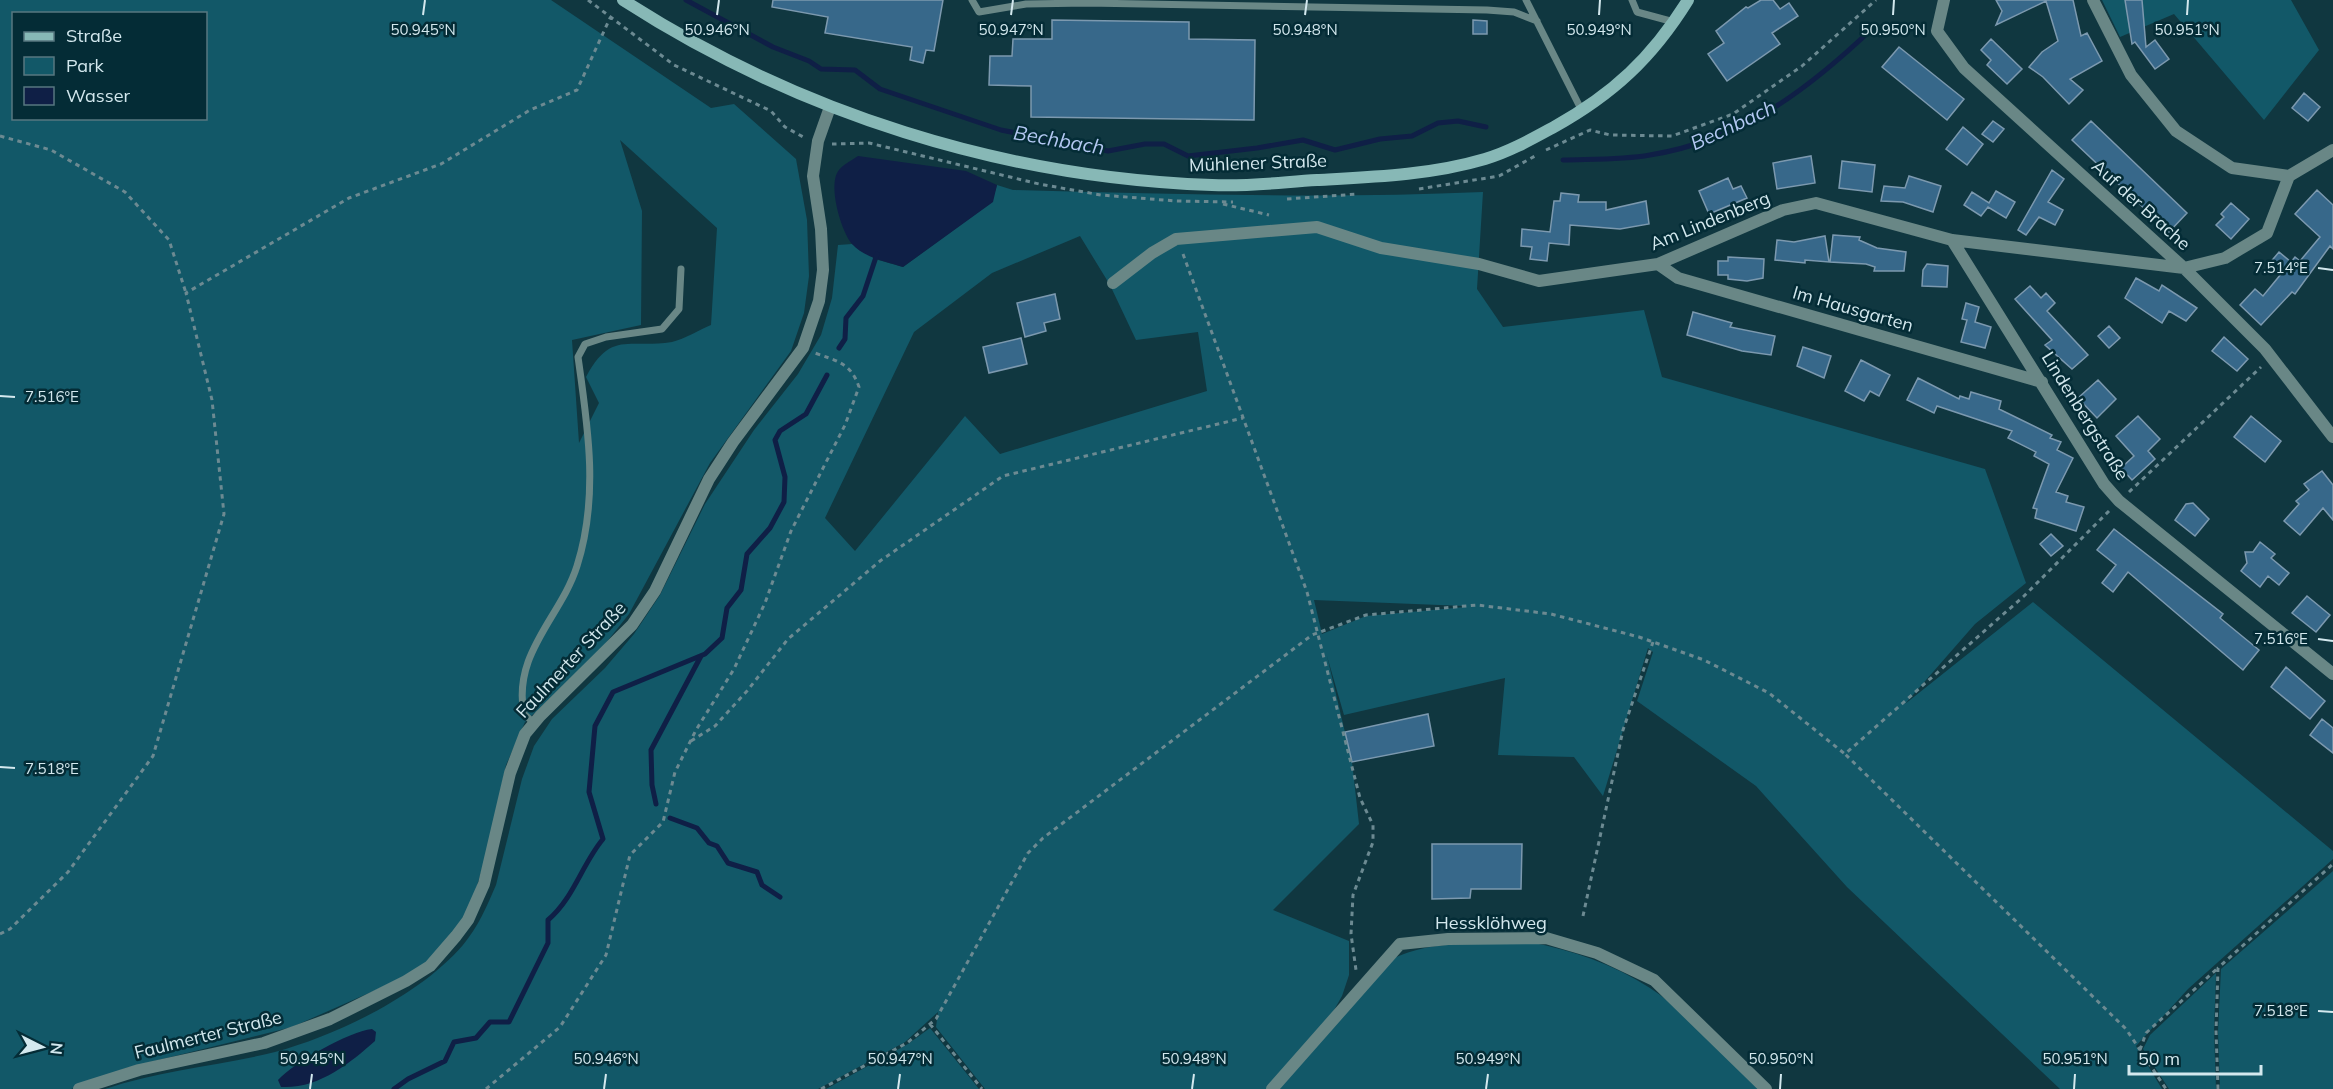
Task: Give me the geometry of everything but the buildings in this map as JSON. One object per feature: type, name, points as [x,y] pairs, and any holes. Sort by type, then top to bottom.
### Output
[{"type":"main road","name":"Mühlener Straße","points":[[622,0],[704,48],[830,107],[911,135],[1018,163],[1118,178],[1215,186],[1406,175],[1486,159],[1533,138],[1582,111],[1612,90],[1654,49],[1688,0]]},
{"type":"street","name":"Auf der Brache","points":[[1944,0],[1937,31],[1964,68],[2184,268],[2271,357],[2333,437]]},
{"type":"street","points":[[2094,0],[2131,75],[2176,131],[2232,168],[2289,176],[2333,150]]},
{"type":"street","name":"Faulmerter Straße","points":[[80,1089],[139,1070],[264,1043],[338,1014],[406,981],[430,966],[456,936],[476,903],[495,845],[510,773],[525,735],[534,723],[632,626],[655,591],[709,479],[733,442],[803,348],[819,301],[823,270],[822,239],[813,176],[818,141],[830,107]]},
{"type":"street","name":"Am Lindenberg","points":[[1113,283],[1152,253],[1176,239],[1317,227],[1381,248],[1479,264],[1539,281],[1658,264],[1784,210],[1816,202],[1952,240],[2184,268],[2225,258],[2267,232],[2289,176]]},
{"type":"street","name":"Lindenbergstraße","points":[[1952,240],[2104,484],[2119,501],[2333,674]]},
{"type":"street","name":"Im Hausgarten","points":[[1658,264],[1678,278],[2042,382]]},
{"type":"street","name":"Hessklöhweg","points":[[1272,1089],[1400,944],[1448,939],[1546,938],[1597,953],[1654,980],[1766,1089]]},
{"type":"lane","points":[[972,0],[979,12],[1026,4],[1228,4],[1487,10],[1514,12],[1536,21]]},
{"type":"lane","points":[[1526,0],[1582,111]]},
{"type":"lane","points":[[1632,0],[1637,12],[1674,22]]},
{"type":"lane","points":[[534,723],[524,714],[523,683],[533,648],[577,568],[591,508],[590,463],[578,357],[585,344],[606,337],[662,329],[679,309],[681,268]]},
{"type":"path","points":[[588,0],[674,65],[771,111],[785,127],[800,137],[837,145],[869,142],[1039,184],[1101,195],[1220,203],[1241,201]]},
{"type":"path","points":[[1416,189],[1499,176],[1590,130],[1610,135],[1672,136],[1733,114],[1802,66],[1876,0]]},
{"type":"path","points":[[186,293],[349,198],[441,164],[530,110],[577,90],[610,18]]},
{"type":"path","points":[[0,136],[51,150],[126,192],[169,240],[186,293],[212,400],[224,514],[153,756],[68,872],[9,929],[0,934]]},
{"type":"path","points":[[1284,198],[1361,194]]},
{"type":"path","points":[[1176,239],[1307,592],[1360,798],[1373,825],[1373,842],[1353,895],[1353,954],[1355,967],[1363,985]]},
{"type":"path","points":[[486,1089],[560,1027],[606,955],[630,855],[663,822],[675,772],[690,742],[734,669],[765,603],[791,531],[845,425],[859,387],[854,372],[803,348]]},
{"type":"path","points":[[1845,754],[2024,596],[2119,501],[2271,357]]},
{"type":"path","points":[[690,742],[715,726],[747,691],[788,639],[880,561],[1003,476],[1243,418]]},
{"type":"path","points":[[821,1089],[907,1043],[936,1019],[1028,853],[1043,838],[1318,633],[1366,615],[1477,605],[1551,614],[1653,642],[1704,660],[1768,693],[1845,754],[2126,1029],[2166,1089]]},
{"type":"path","points":[[1583,916],[1623,730],[1653,642]]},
{"type":"path","points":[[2140,1050],[2146,1032],[2333,864]]},
{"type":"path","points":[[2218,968],[2216,1031],[2218,1089]]},
{"type":"path","points":[[930,1024],[982,1089]]},
{"type":"green space","points":[[0,0],[551,0],[711,108],[734,104],[796,159],[807,220],[809,276],[804,313],[791,351],[710,463],[629,614],[601,649],[525,722],[506,765],[487,852],[474,896],[459,926],[438,953],[412,974],[292,1027],[126,1068],[71,1089],[0,1089]],"holes":[[[620,140],[717,228],[711,325],[672,342],[622,344],[604,353],[586,377],[599,403],[579,443],[572,340],[641,325],[642,211]]]},
{"type":"green space","points":[[2102,0],[2291,0],[2319,50],[2264,120],[2174,14],[2120,37]]},
{"type":"green space","points":[[997,185],[1013,190],[1248,195],[1483,192],[1477,289],[1503,327],[1644,310],[1662,377],[1985,469],[2026,583],[1975,624],[1905,704],[2033,602],[2333,851],[2333,859],[2188,989],[2136,1046],[2162,1089],[2060,1089],[1847,887],[1756,786],[1637,701],[1653,652],[1648,648],[1603,796],[1574,757],[1498,755],[1505,678],[1344,715],[1327,656],[1352,762],[1359,824],[1273,910],[1349,941],[1349,975],[1342,996],[1330,1017],[1266,1089],[985,1089],[936,1027],[938,1012],[905,1042],[818,1089],[105,1089],[147,1077],[275,1052],[325,1035],[377,1011],[401,996],[445,963],[463,945],[486,908],[496,885],[522,779],[534,746],[552,719],[605,668],[634,634],[660,595],[705,504],[754,430],[798,374],[821,335],[832,298],[838,245],[852,244],[875,259],[903,267],[992,202]],"holes":[[[1080,236],[1110,285],[1136,340],[1198,332],[1207,391],[1000,454],[965,416],[855,551],[825,518],[914,332],[992,273]],[[1314,600],[1465,606],[1465,607],[1366,616],[1322,634]]]},
{"type":"green space","points":[[2333,871],[2333,1089],[2220,1089],[2218,1032],[2221,969]]},
{"type":"green space","points":[[1529,942],[1592,959],[1636,979],[1679,1010],[1759,1089],[1276,1089],[1394,958],[1409,952],[1443,945]]},
{"type":"green space","points":[[2216,973],[2214,1031],[2216,1089],[2169,1089],[2143,1049],[2150,1035]]},
{"type":"green space","points":[[930,1028],[979,1089],[826,1089],[908,1044]]},
{"type":"water","points":[[858,156],[966,171],[997,185],[993,202],[903,267],[883,261],[869,256],[852,244],[837,210],[834,189],[837,173],[844,165]]},
{"type":"water","points":[[372,1029],[376,1032],[375,1041],[344,1066],[308,1084],[281,1087],[278,1080],[309,1057],[336,1042]]},
{"type":"waterway","name":"Bechbach","points":[[686,0],[773,47],[809,61],[821,69],[855,70],[880,89],[1001,130],[1108,151],[1145,144],[1164,144],[1188,156],[1303,140],[1335,150],[1380,139],[1412,136],[1438,123],[1458,121],[1486,127]]},
{"type":"waterway","name":"Bechbach","points":[[1563,160],[1639,157],[1684,148],[1715,137],[1745,124],[1799,91],[1875,26]]},
{"type":"waterway","points":[[839,348],[845,339],[846,318],[863,296],[877,254]]},
{"type":"waterway","points":[[394,1089],[408,1079],[445,1061],[454,1042],[476,1038],[490,1022],[509,1022],[548,943],[548,920],[565,902],[603,839],[589,792],[595,726],[613,692],[705,654],[722,638],[727,608],[741,590],[747,554],[770,528],[784,502],[785,477],[775,440],[780,431],[806,414],[827,375]]},
{"type":"waterway","points":[[656,804],[652,785],[651,750],[701,656]]},
{"type":"waterway","points":[[670,818],[697,828],[709,843],[717,846],[728,863],[757,872],[762,885],[780,897]]}]
